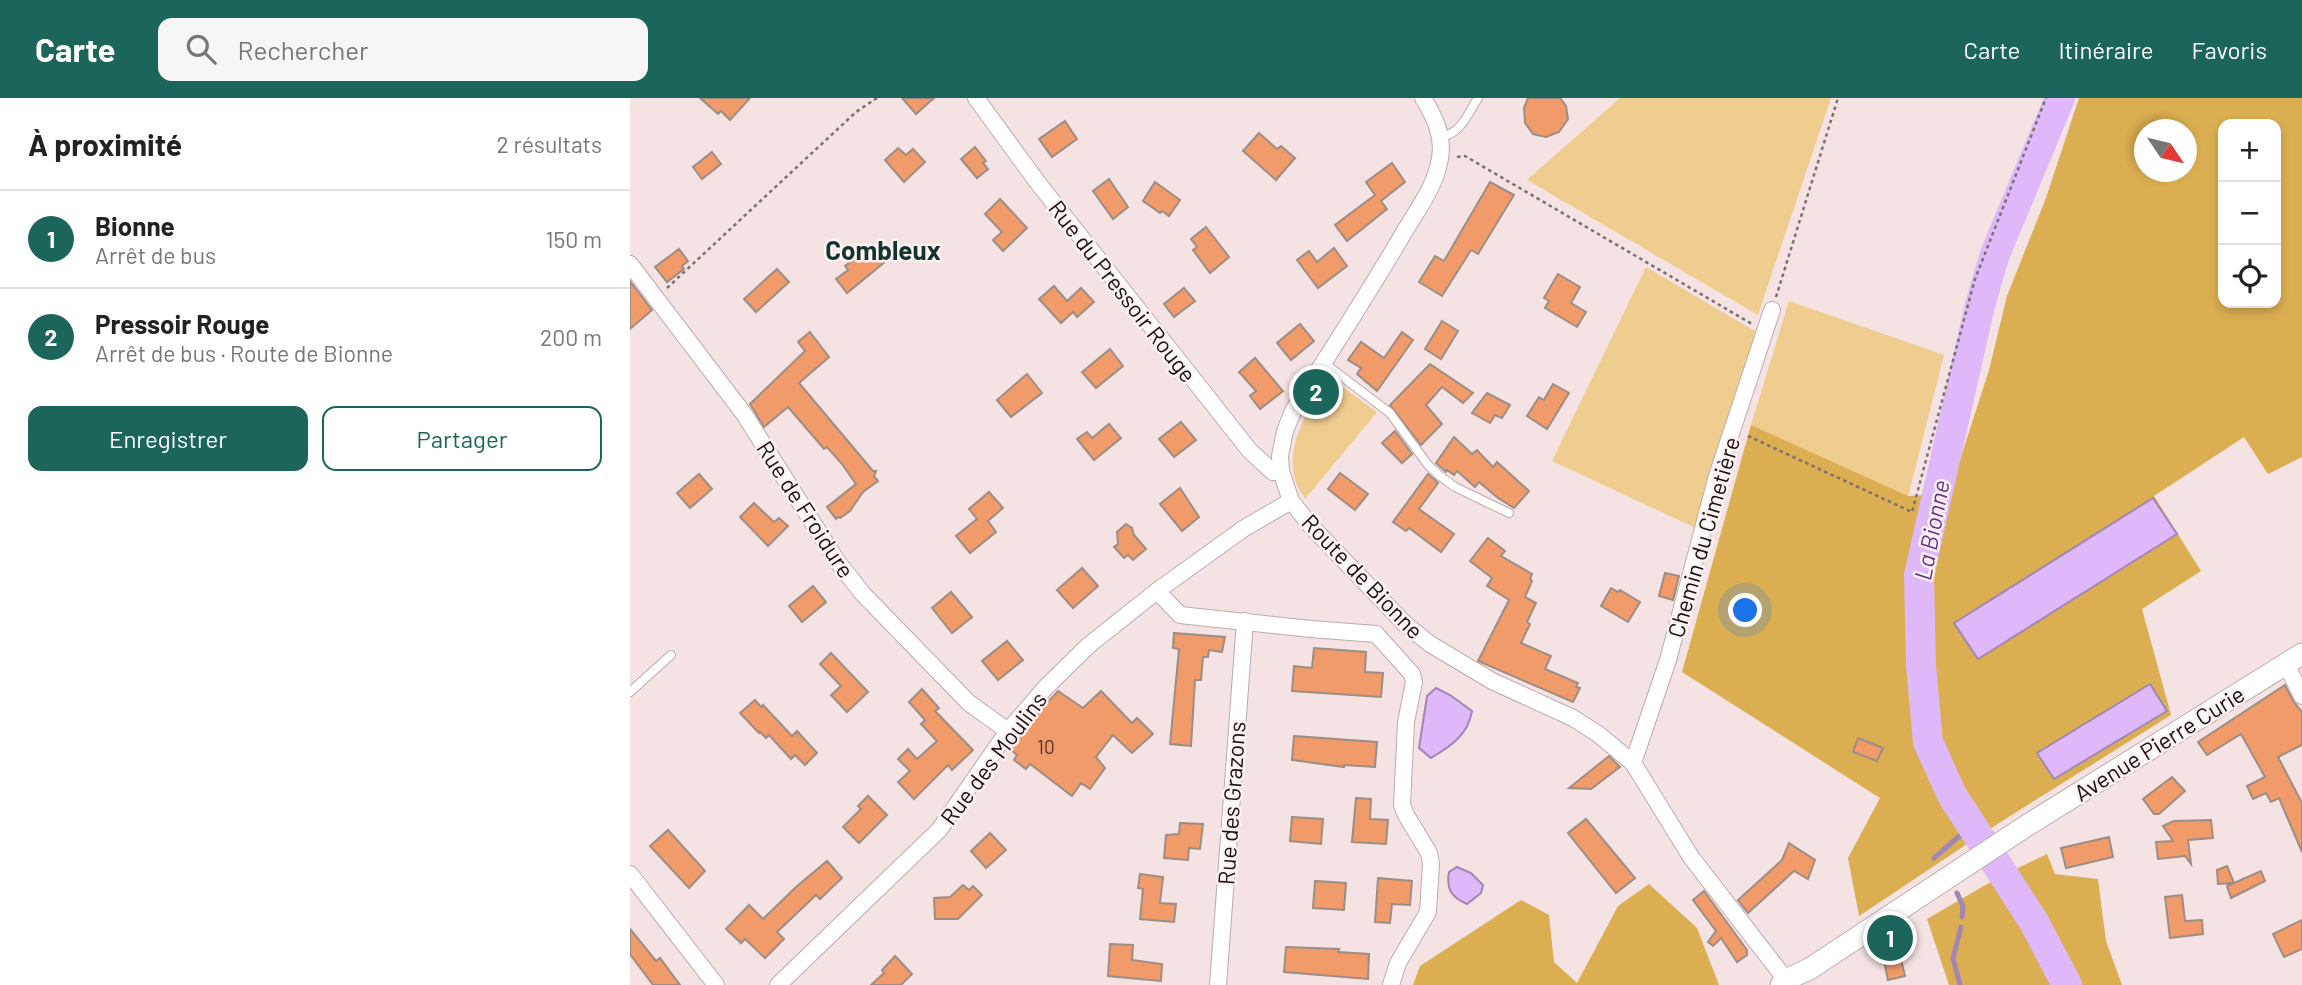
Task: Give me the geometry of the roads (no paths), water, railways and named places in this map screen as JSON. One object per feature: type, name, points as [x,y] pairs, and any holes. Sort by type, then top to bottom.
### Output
[{"type":"main road","name":"Avenue Pierre Curie","points":[[1785,983],[2017,831],[2294,659]]},
{"type":"street","name":"Rue du Pressoir Rouge","points":[[976,98],[1038,183],[1250,451],[1273,472],[1281,471]]},
{"type":"street","name":"Route de Bionne","points":[[1423,98],[1436,122],[1440,137],[1440,160],[1435,178],[1379,275],[1293,411],[1284,431],[1280,456],[1285,490],[1311,526],[1405,624],[1430,644],[1492,681],[1573,718],[1598,734],[1633,764],[1691,857],[1785,983]]},
{"type":"street","name":"Rue de Froidure","points":[[630,264],[744,414],[837,561],[863,594],[969,703],[1008,731]]},
{"type":"street","name":"Chemin du Cimetière","points":[[1633,764],[1668,660],[1717,476],[1772,310]]},
{"type":"street","name":"Rue des Moulins","points":[[778,985],[939,830],[1008,731],[1046,687],[1089,645],[1243,528],[1291,501]]},
{"type":"street","points":[[1157,591],[1180,615],[1376,634],[1412,674],[1414,682],[1406,722],[1402,805],[1430,853],[1429,900],[1428,912],[1398,963],[1391,985]]},
{"type":"street","name":"Rue des Grazons","points":[[1217,985],[1245,621]]},
{"type":"street","points":[[2294,659],[2302,696]]},
{"type":"street","points":[[630,874],[716,985]]},
{"type":"lane","points":[[1440,137],[1451,136],[1457,131],[1478,98]]},
{"type":"lane","points":[[1324,362],[1390,413],[1440,477],[1508,513]]},
{"type":"lane","points":[[630,692],[671,655]]},
{"type":"waterway","name":"La Bionne","points":[[2060,98],[1995,254],[1980,305],[1919,575],[1921,666],[1928,742],[1952,795],[2034,922],[2067,985]]},
{"type":"waterway","points":[[1934,858],[1971,826]]},
{"type":"waterway","points":[[1957,893],[1963,906],[1962,917]]},
{"type":"waterway","points":[[1960,985],[1953,958],[1961,927]]},
{"type":"place","name":"Pressoir Rouge","points":[[1316,392]]},
{"type":"place","name":"Bionne","points":[[1890,938]]},
{"type":"district","name":"Combleux","points":[[883,249]]}]
